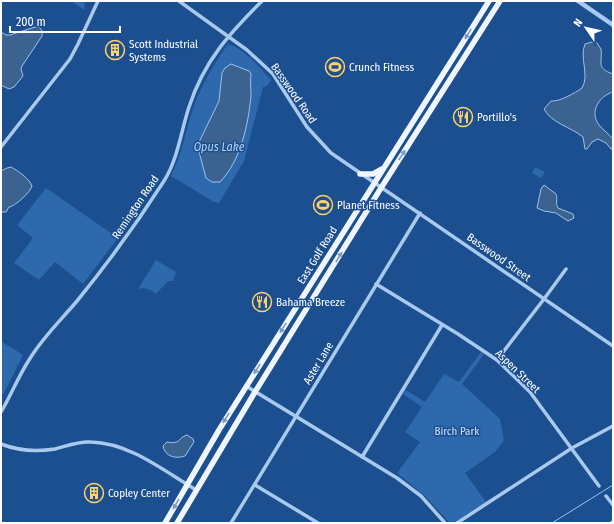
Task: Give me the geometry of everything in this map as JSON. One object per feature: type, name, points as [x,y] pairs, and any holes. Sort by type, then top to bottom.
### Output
[{"type":"main road","name":"East Golf Road","points":[[165,523],[246,386],[489,1]]},
{"type":"main road","name":"East Golf Road","points":[[177,523],[255,392],[381,188],[500,1]]},
{"type":"main road","points":[[360,174],[373,174],[384,168]]},
{"type":"street","points":[[1,147],[70,59],[98,1]]},
{"type":"street","name":"Basswood Road","points":[[179,1],[227,37],[248,50],[273,74],[307,127],[331,153],[374,184]]},
{"type":"street","name":"Remington Road","points":[[1,412],[6,406],[28,361],[36,349],[77,301],[117,250],[164,180],[173,161],[196,87],[206,66],[239,23],[262,1]]},
{"type":"street","points":[[578,1],[613,25]]},
{"type":"street","name":"Basswood Street","points":[[374,184],[420,213],[613,346]]},
{"type":"street","name":"Aster Lane","points":[[231,523],[420,213]]},
{"type":"street","points":[[497,360],[566,269]]},
{"type":"street","name":"Aspen Street","points":[[376,284],[497,360],[530,392],[600,486]]},
{"type":"street","points":[[362,457],[442,325]]},
{"type":"street","points":[[246,386],[397,478],[421,496],[445,523]]},
{"type":"street","points":[[457,523],[572,448],[613,426]]},
{"type":"street","points":[[1,444],[25,451],[56,448],[71,444],[90,442],[107,443],[125,449],[143,458],[196,490]]},
{"type":"street","points":[[254,485],[318,523]]},
{"type":"street","points":[[606,496],[613,505]]},
{"type":"green space","points":[[71,1],[85,1],[84,10]]},
{"type":"green space","points":[[228,44],[246,54],[271,80],[268,85],[263,87],[244,161],[219,203],[214,202],[171,176],[178,161],[192,112],[199,94],[212,68]]},
{"type":"green space","points":[[535,167],[545,172],[541,178],[532,173]]},
{"type":"green space","points":[[46,188],[118,238],[83,284],[55,262],[39,280],[14,263],[33,238],[17,225]]},
{"type":"green space","points":[[156,260],[176,272],[173,281],[168,281],[156,294],[148,289],[138,289]]},
{"type":"green space","points":[[1,341],[23,355],[1,399]]},
{"type":"green space","name":"Birch Park","points":[[481,352],[484,354],[462,384],[500,419],[504,440],[495,452],[465,473],[486,502],[453,523],[449,522],[425,496],[397,473],[420,442],[405,432],[422,407],[403,394],[406,390],[425,402],[444,374],[459,382]]},
{"type":"water","points":[[39,27],[41,29],[42,36],[22,66],[21,69],[23,76],[14,87],[9,89],[1,85],[1,32],[6,35],[10,35]]},
{"type":"water","points":[[592,42],[597,43],[601,49],[602,67],[607,72],[613,74],[613,92],[608,94],[600,101],[595,110],[596,120],[599,125],[613,139],[612,150],[606,143],[598,139],[592,142],[587,149],[585,149],[583,137],[551,118],[544,109],[551,101],[562,99],[582,88],[585,78],[583,49],[585,44]]},
{"type":"water","name":"Opus Lake","points":[[231,64],[249,71],[251,74],[251,96],[248,119],[242,142],[233,163],[220,182],[212,182],[206,178],[198,148],[200,140],[219,101],[222,73],[225,68]]},
{"type":"water","points":[[11,167],[26,178],[32,186],[29,192],[18,202],[9,207],[6,212],[1,212],[1,171]]},
{"type":"water","points":[[544,185],[556,194],[558,208],[573,214],[574,218],[568,221],[556,213],[537,208],[541,189]]},
{"type":"water","points":[[187,435],[193,439],[194,442],[185,456],[175,457],[166,453],[163,446],[167,442],[175,443]]},
{"type":"waterway","points":[[552,523],[613,485]]},
{"type":"place","name":"Scott Industrial Systems","points":[[115,50]]},
{"type":"place","name":"Crunch Fitness","points":[[335,67]]},
{"type":"place","name":"Portillo's","points":[[463,117]]},
{"type":"place","name":"Planet Fitness","points":[[323,205]]},
{"type":"place","name":"Bahama Breeze","points":[[262,302]]},
{"type":"place","name":"Copley Center","points":[[94,493]]}]
